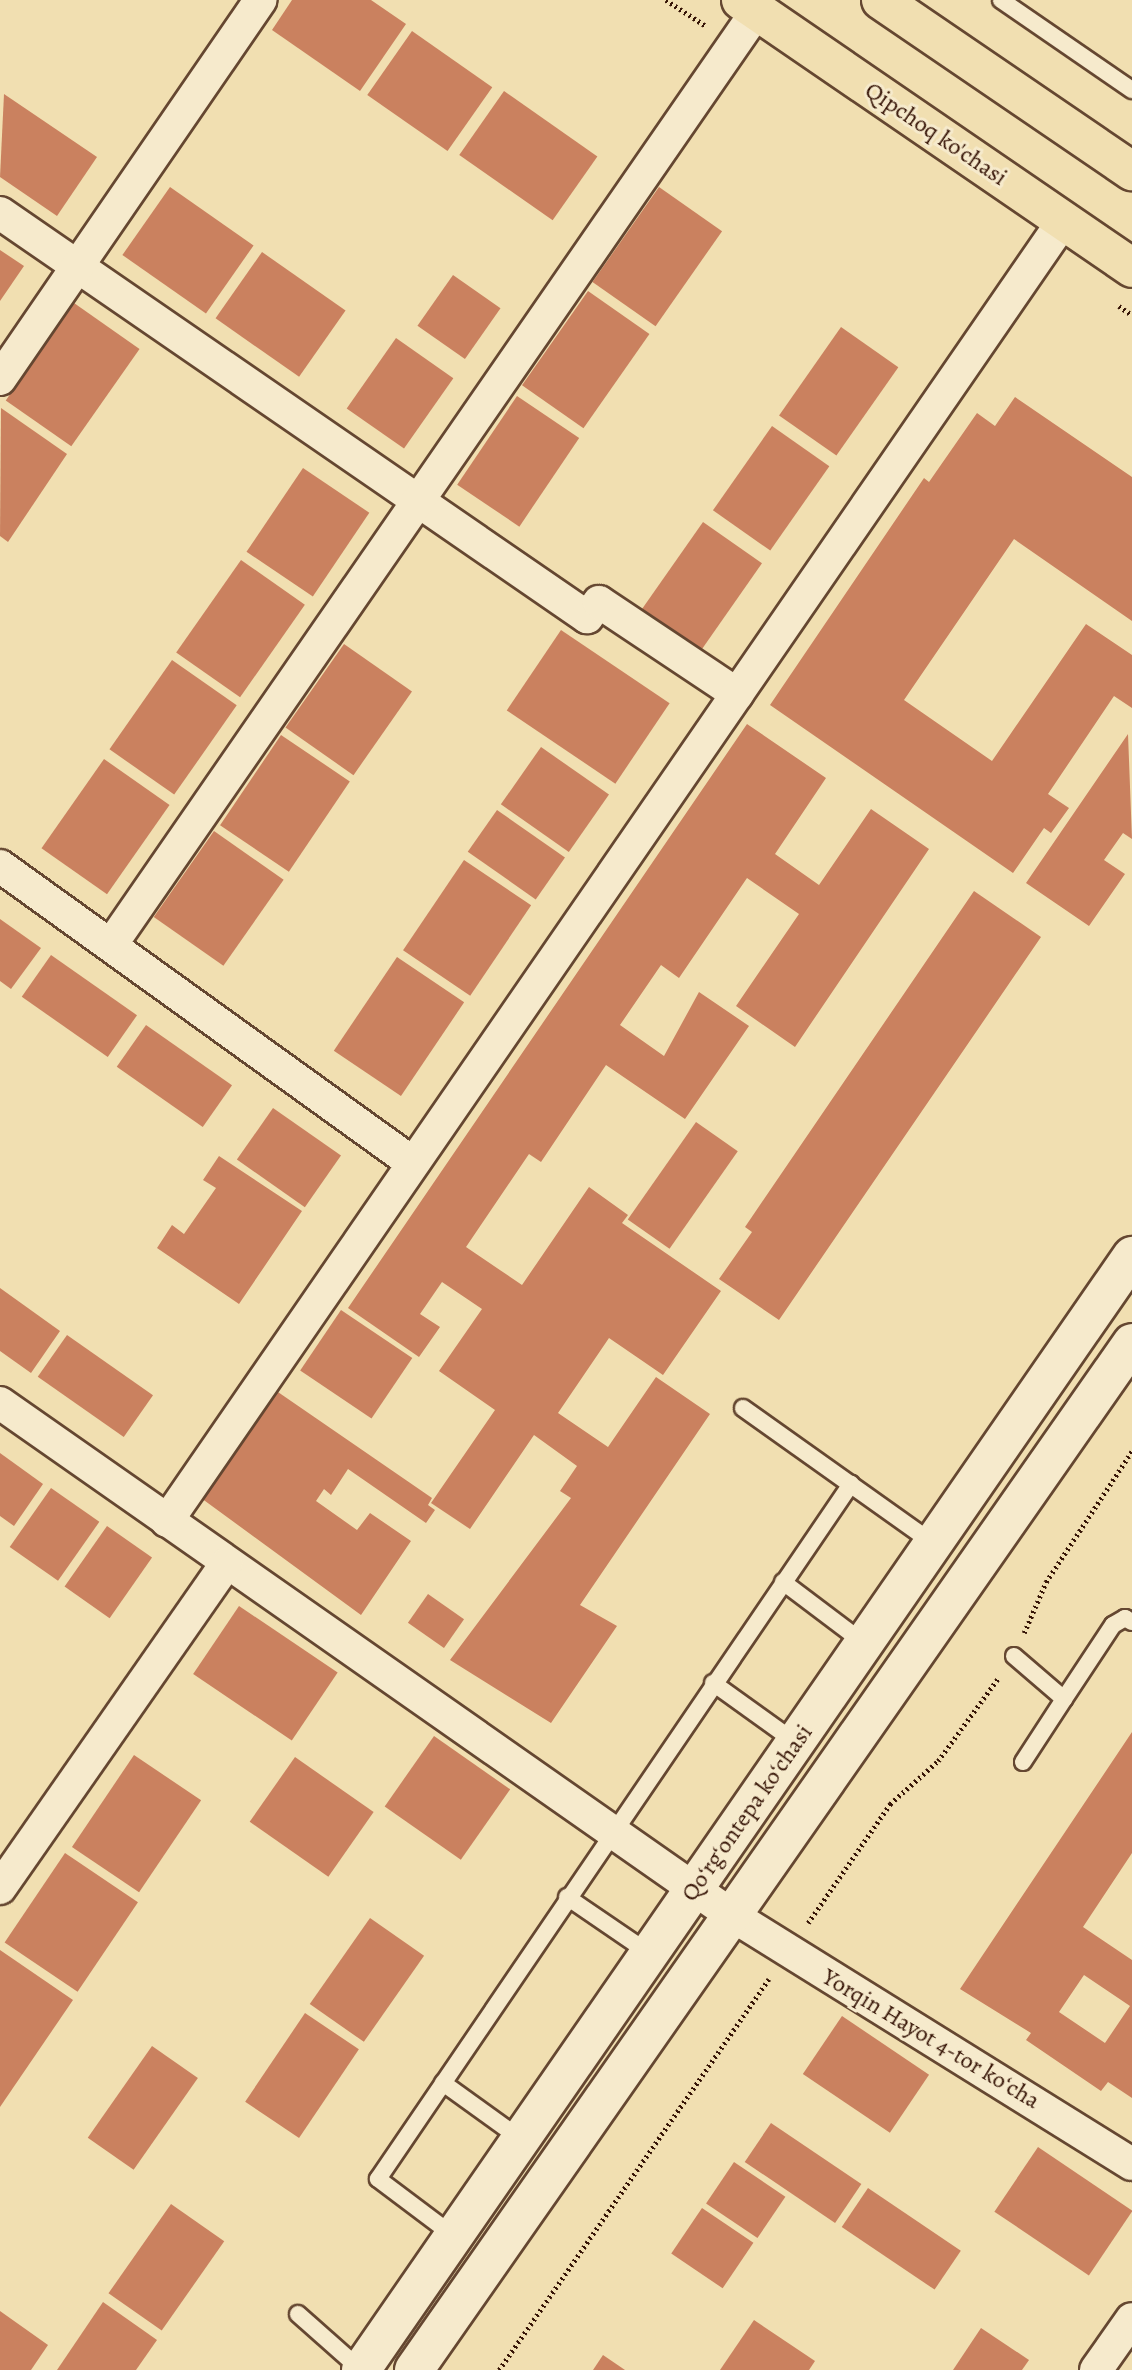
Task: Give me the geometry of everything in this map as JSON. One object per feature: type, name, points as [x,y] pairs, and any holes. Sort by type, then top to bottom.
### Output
[{"type":"main road","points":[[881,0],[1132,171]]},
{"type":"main road","name":"Qipchoq ko'chasi","points":[[749,5],[1132,268]]},
{"type":"main road","name":"Qoʻrgʻontepa koʻchasi","points":[[361,2370],[1132,1256]]},
{"type":"main road","name":"Qoʻrgʻontepa koʻchasi","points":[[414,2370],[730,1914],[1132,1343]]},
{"type":"street","points":[[0,379],[260,0]]},
{"type":"street","points":[[113,942],[417,502],[749,5]]},
{"type":"street","points":[[0,213],[587,617],[599,602],[737,694]]},
{"type":"street","points":[[167,1521],[410,1161],[737,694],[1063,221]]},
{"type":"street","points":[[0,866],[113,942],[410,1161]]},
{"type":"street","name":"Yorqin Hayot 4-tor koʻcha","points":[[0,1403],[730,1914],[1132,2164]]},
{"type":"street","points":[[0,1888],[228,1563]]},
{"type":"street","points":[[1096,2370],[1132,2319]]},
{"type":"lane","points":[[1000,0],[1132,90]]},
{"type":"lane","points":[[743,1408],[933,1543]]},
{"type":"lane","points":[[454,2236],[379,2179],[612,1830],[850,1484]]},
{"type":"lane","points":[[783,1582],[864,1643]]},
{"type":"lane","points":[[1023,1762],[1114,1625],[1125,1618],[1132,1622]]},
{"type":"lane","points":[[1014,1656],[1064,1699]]},
{"type":"lane","points":[[713,1683],[795,1742]]},
{"type":"lane","points":[[567,1897],[650,1953]]},
{"type":"lane","points":[[443,2083],[521,2139]]},
{"type":"lane","points":[[298,2314],[361,2370]]},
{"type":"path","points":[[499,2370],[890,1804],[937,1761],[1014,1656],[1046,1582],[1132,1451]]},
{"type":"building","points":[[292,0],[371,0],[406,24],[360,91],[272,30]]},
{"type":"building","points":[[412,31],[492,87],[448,151],[367,95]]},
{"type":"building","points":[[504,91],[597,156],[553,220],[459,155]]},
{"type":"building","points":[[4,94],[97,157],[57,216],[0,177]]},
{"type":"building","points":[[170,187],[254,246],[206,313],[122,255]]},
{"type":"building","points":[[659,187],[722,231],[656,326],[592,282]]},
{"type":"building","points":[[0,250],[24,266],[0,301]]},
{"type":"building","points":[[262,252],[346,311],[299,377],[216,318]]},
{"type":"building","points":[[453,275],[501,308],[465,359],[417,326]]},
{"type":"building","points":[[588,291],[649,334],[583,428],[522,385]]},
{"type":"building","points":[[74,303],[140,349],[71,446],[6,400]]},
{"type":"building","points":[[841,327],[898,367],[836,456],[779,415]]},
{"type":"building","points":[[396,338],[453,378],[404,449],[347,408]]},
{"type":"building","points":[[517,396],[579,438],[519,527],[457,485]]},
{"type":"building","points":[[1015,397],[1132,477],[1132,621],[1014,539],[904,700],[992,761],[1086,624],[1132,655],[1132,708],[1114,696],[1048,794],[1069,808],[1051,833],[1044,828],[1013,873],[770,705],[924,478],[929,482],[977,413],[995,426]]},
{"type":"building","points":[[1,408],[67,454],[8,542],[0,536]]},
{"type":"building","points":[[772,426],[829,466],[770,551],[713,510]]},
{"type":"building","points":[[303,468],[369,513],[313,596],[247,552]]},
{"type":"building","points":[[703,522],[762,563],[699,653],[640,612]]},
{"type":"building","points":[[241,560],[305,605],[240,697],[176,653]]},
{"type":"building","points":[[561,630],[670,703],[615,784],[507,710]]},
{"type":"building","points":[[344,644],[412,692],[353,775],[285,728]]},
{"type":"building","points":[[172,660],[237,705],[174,795],[109,749]]},
{"type":"building","points":[[747,724],[826,778],[775,854],[819,885],[871,809],[929,849],[795,1047],[736,1006],[799,914],[747,878],[679,978],[661,965],[620,1025],[664,1056],[699,992],[749,1026],[685,1119],[606,1065],[541,1162],[529,1154],[466,1247],[522,1285],[589,1187],[628,1215],[622,1223],[721,1291],[663,1375],[609,1338],[558,1413],[608,1447],[656,1377],[710,1414],[580,1605],[617,1626],[551,1723],[450,1660],[571,1498],[560,1491],[577,1466],[534,1435],[470,1529],[431,1503],[495,1410],[439,1371],[482,1309],[442,1282],[420,1314],[440,1327],[419,1357],[348,1308]]},
{"type":"building","points":[[1128,734],[1132,839],[1123,833],[1104,860],[1125,874],[1089,926],[1026,883]]},
{"type":"building","points":[[281,735],[350,781],[289,872],[220,825]]},
{"type":"building","points":[[541,747],[609,795],[569,852],[501,804]]},
{"type":"building","points":[[104,759],[170,805],[107,894],[41,848]]},
{"type":"building","points":[[497,810],[565,858],[536,899],[468,852]]},
{"type":"building","points":[[214,831],[284,880],[223,966],[154,917]]},
{"type":"building","points":[[464,860],[531,905],[470,996],[403,950]]},
{"type":"building","points":[[974,891],[1041,937],[779,1320],[719,1279],[752,1232],[745,1227]]},
{"type":"building","points":[[0,919],[41,948],[11,989],[0,981]]},
{"type":"building","points":[[51,955],[137,1015],[108,1057],[22,997]]},
{"type":"building","points":[[397,957],[464,1002],[401,1096],[334,1051]]},
{"type":"building","points":[[146,1025],[232,1085],[203,1127],[117,1067]]},
{"type":"building","points":[[273,1108],[341,1156],[305,1207],[237,1160]]},
{"type":"building","points":[[696,1122],[738,1151],[670,1249],[628,1219]]},
{"type":"building","points":[[219,1156],[302,1211],[239,1304],[157,1248],[172,1225],[184,1234],[216,1188],[203,1180]]},
{"type":"building","points":[[0,1288],[60,1331],[31,1373],[0,1351]]},
{"type":"building","points":[[341,1310],[412,1358],[371,1419],[300,1371]]},
{"type":"building","points":[[67,1335],[153,1395],[124,1437],[38,1377]]},
{"type":"building","points":[[275,1390],[432,1498],[428,1505],[435,1510],[426,1523],[348,1469],[331,1495],[324,1489],[316,1501],[357,1530],[370,1513],[411,1541],[361,1615],[201,1498]]},
{"type":"building","points":[[0,1453],[43,1484],[14,1526],[0,1516]]},
{"type":"building","points":[[51,1488],[99,1522],[58,1581],[10,1547]]},
{"type":"building","points":[[107,1526],[152,1558],[110,1618],[65,1587]]},
{"type":"building","points":[[428,1594],[464,1619],[444,1648],[408,1623]]},
{"type":"building","points":[[239,1606],[338,1673],[292,1741],[193,1674]]},
{"type":"building","points":[[1132,1732],[1132,1853],[1083,1927],[1132,1960],[1132,2098],[1108,2082],[1101,2091],[1026,2040],[1031,2033],[960,1989]],"holes":[[[1084,1975],[1130,2006],[1105,2043],[1059,2012]]]},
{"type":"building","points":[[434,1736],[510,1789],[461,1860],[385,1806]]},
{"type":"building","points":[[134,1755],[201,1800],[139,1892],[72,1847]]},
{"type":"building","points":[[295,1757],[374,1812],[328,1877],[250,1822]]},
{"type":"building","points":[[65,1853],[138,1902],[78,1992],[5,1943]]},
{"type":"building","points":[[370,1918],[424,1956],[364,2042],[310,2004]]},
{"type":"building","points":[[0,1950],[73,2000],[0,2107]]},
{"type":"building","points":[[305,2013],[359,2049],[299,2138],[245,2102]]},
{"type":"building","points":[[842,2016],[929,2075],[890,2133],[803,2074]]},
{"type":"building","points":[[152,2046],[198,2078],[134,2170],[88,2138]]},
{"type":"building","points":[[771,2123],[861,2184],[835,2223],[745,2162]]},
{"type":"building","points":[[1038,2147],[1132,2210],[1089,2275],[994,2212]]},
{"type":"building","points":[[734,2162],[785,2197],[757,2238],[706,2203]]},
{"type":"building","points":[[868,2188],[961,2251],[935,2290],[842,2227]]},
{"type":"building","points":[[171,2204],[224,2241],[162,2331],[108,2293]]},
{"type":"building","points":[[702,2208],[753,2243],[723,2288],[671,2254]]},
{"type":"building","points":[[103,2302],[157,2340],[136,2370],[57,2370]]},
{"type":"building","points":[[0,2311],[48,2345],[31,2370],[0,2370]]},
{"type":"building","points":[[754,2320],[815,2361],[809,2370],[720,2370]]},
{"type":"building","points":[[981,2328],[1029,2360],[1022,2370],[953,2370]]},
{"type":"building","points":[[603,2355],[625,2370],[593,2370]]}]
